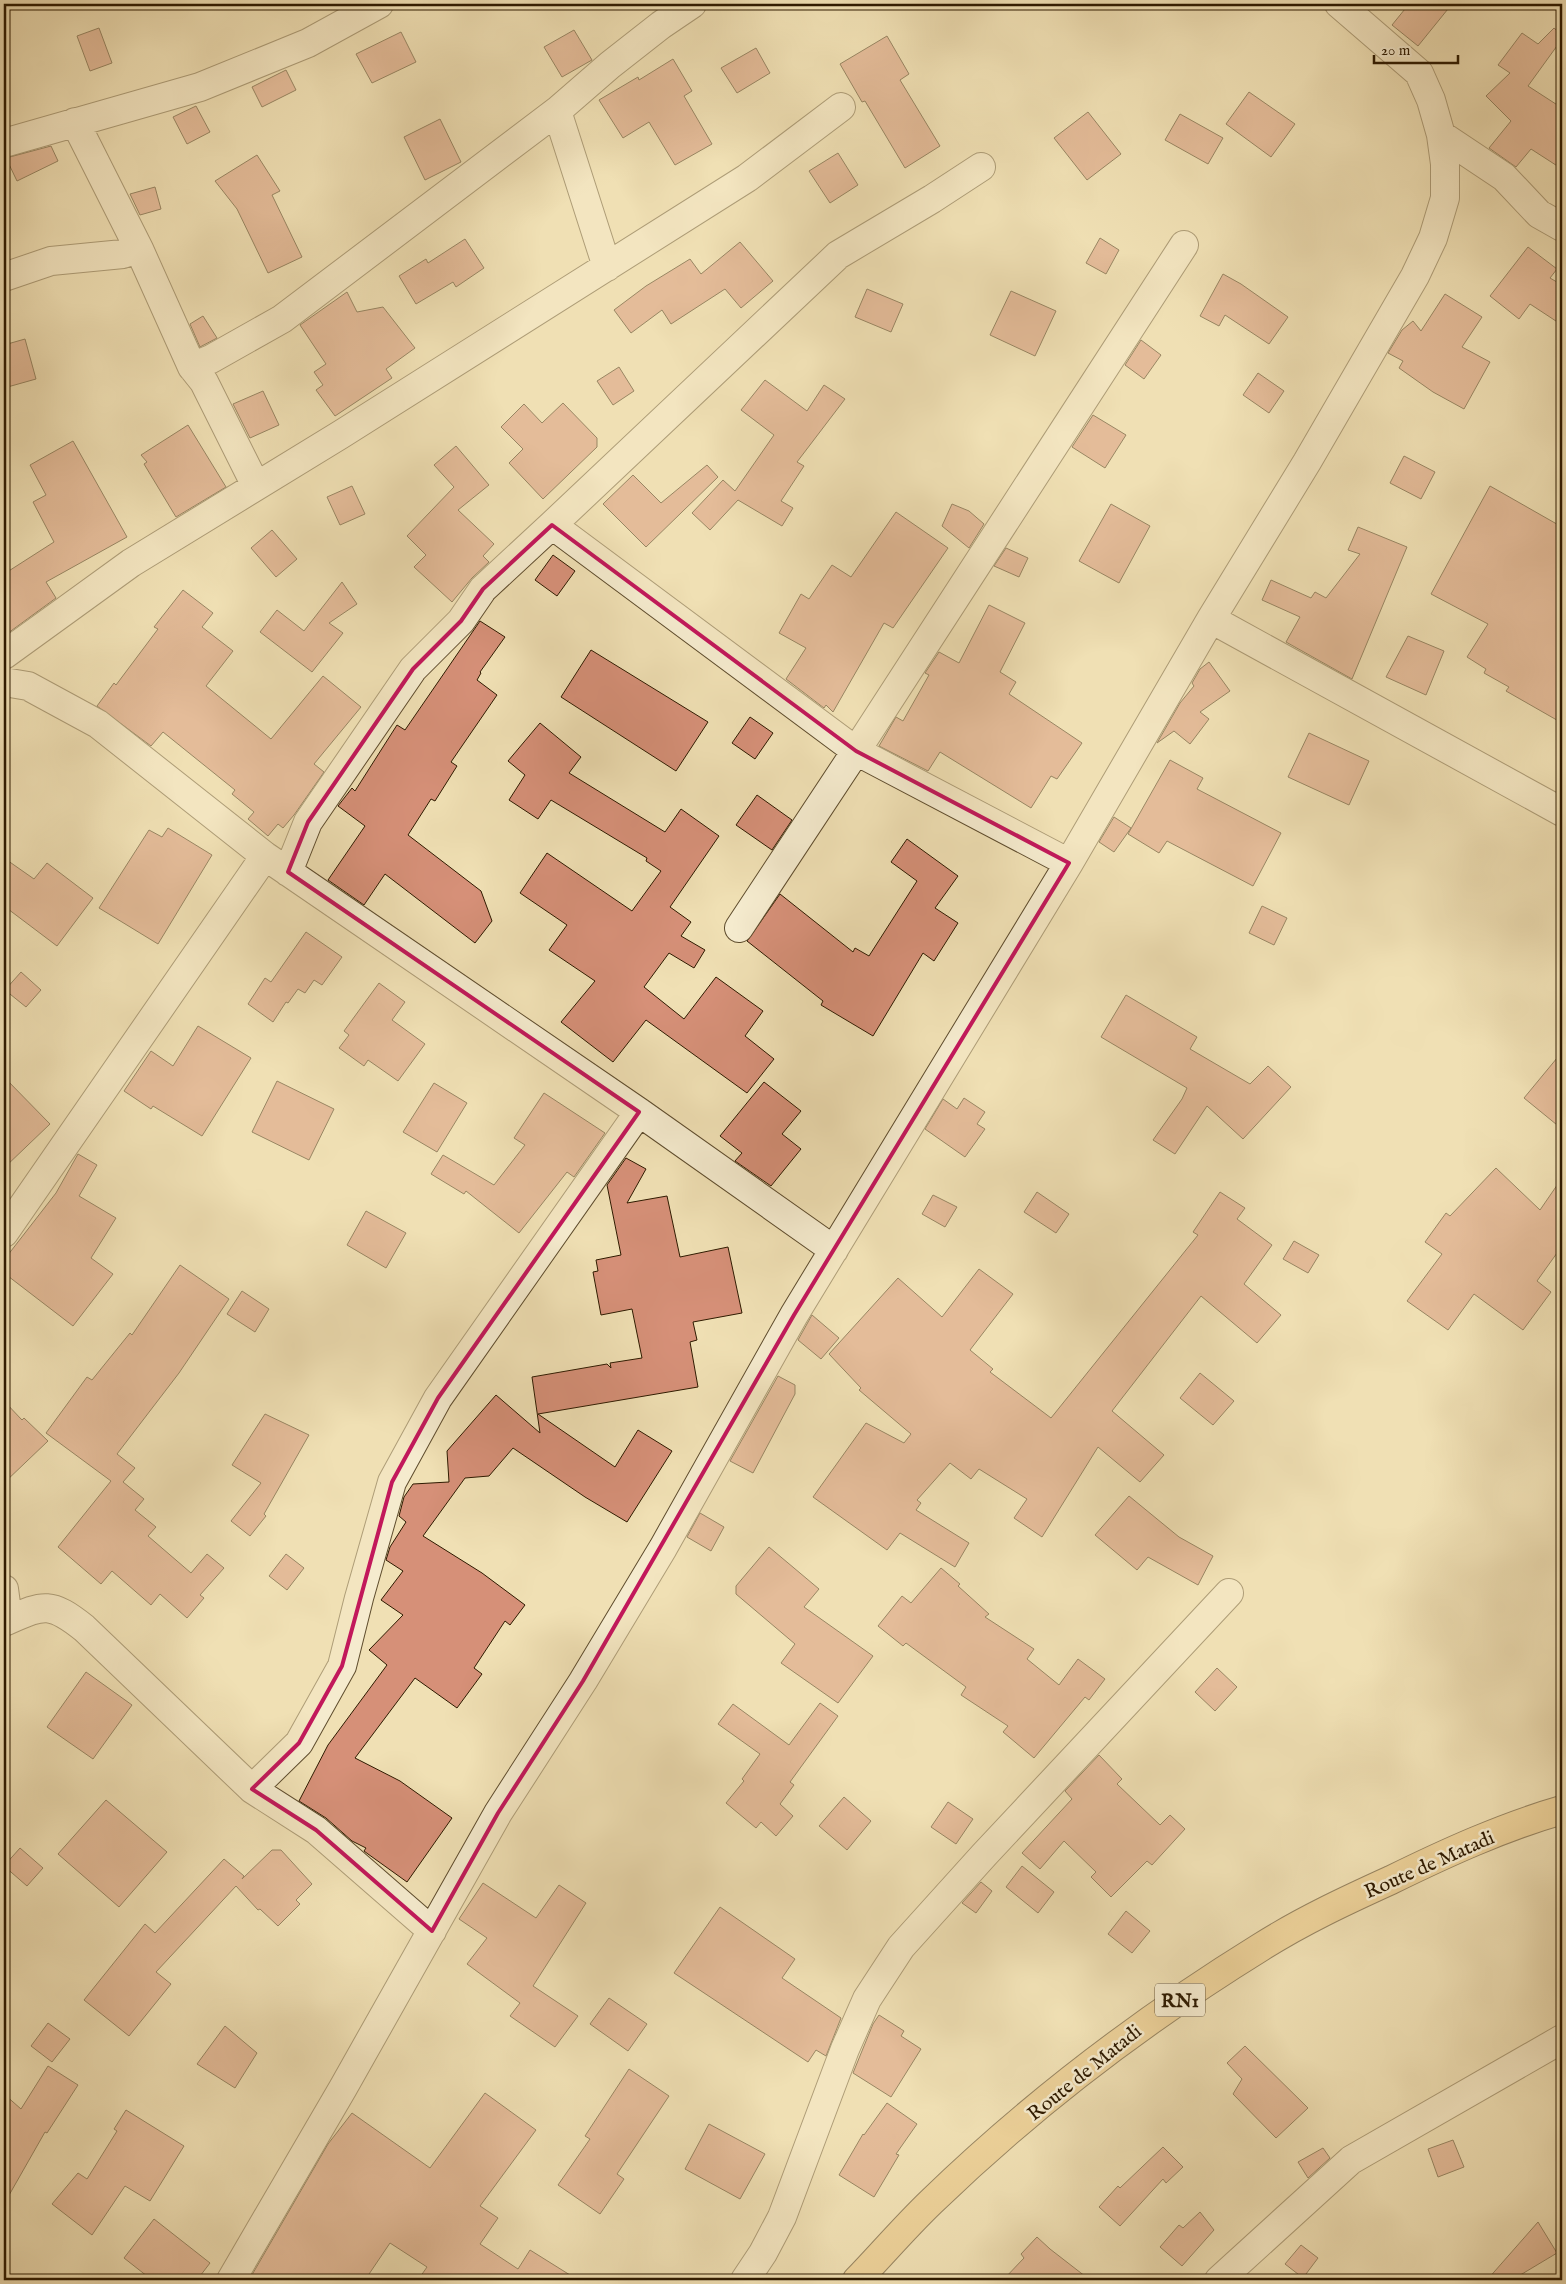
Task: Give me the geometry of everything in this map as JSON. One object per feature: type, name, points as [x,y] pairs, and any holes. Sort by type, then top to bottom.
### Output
[{"type":"highway","name":"Route de Matadi","points":[[857,2280],[931,2202],[1038,2106],[1142,2024],[1262,1946],[1349,1900],[1434,1860],[1535,1818],[1562,1810]]},
{"type":"street","points":[[4,143],[200,87],[308,43],[380,4]]},
{"type":"street","points":[[192,366],[211,359],[282,319],[557,111],[610,65],[661,25],[692,4]]},
{"type":"street","points":[[231,2280],[498,1813],[583,1681],[663,1548],[794,1315],[1069,863],[1211,619],[1312,453],[1415,276],[1433,238],[1446,198],[1445,164],[1441,135],[1431,100],[1418,73],[1338,4]]},
{"type":"street","points":[[4,655],[131,563],[747,178],[841,107]]},
{"type":"street","points":[[557,111],[606,267]]},
{"type":"street","points":[[75,122],[138,249],[192,366],[204,382],[256,486]]},
{"type":"street","points":[[1441,135],[1504,177],[1539,214],[1562,227]]},
{"type":"street","points":[[288,872],[308,822],[413,669],[461,621],[489,583],[838,255],[932,199],[981,167]]},
{"type":"street","points":[[739,928],[1184,245]]},
{"type":"street","points":[[4,277],[51,261],[123,254],[138,249]]},
{"type":"street","points":[[552,525],[856,751],[1069,863]]},
{"type":"street","points":[[1211,619],[1562,812]]},
{"type":"street","points":[[4,682],[28,686],[98,724],[265,856],[639,1112],[834,1250]]},
{"type":"street","points":[[4,1233],[265,856]]},
{"type":"street","points":[[252,1790],[299,1743],[342,1666],[392,1482],[438,1398],[639,1112]]},
{"type":"street","points":[[4,1589],[6,1604],[4,1613]]},
{"type":"street","points":[[745,2280],[764,2253],[782,2217],[845,2050],[868,1999],[901,1947],[984,1855],[1229,1593]]},
{"type":"street","points":[[4,1622],[34,1609],[48,1607],[64,1612],[84,1628],[252,1790],[316,1830],[432,1931]]},
{"type":"street","points":[[1219,2280],[1351,2160],[1562,2039]]},
{"type":"highlighted area","points":[[552,525],[856,751],[1069,863],[794,1315],[583,1681],[498,1813],[432,1931],[316,1830],[252,1789],[299,1743],[342,1666],[392,1482],[438,1398],[639,1112],[288,872],[308,822],[413,669],[461,621],[483,589]]},
{"type":"building","points":[[1409,4],[1452,4],[1418,46],[1392,25]]},
{"type":"building","points":[[99,28],[112,63],[90,71],[77,36]]},
{"type":"building","points":[[1554,28],[1562,35],[1562,39],[1528,86],[1562,108],[1562,169],[1531,149],[1516,167],[1489,148],[1511,121],[1486,96],[1510,73],[1498,65],[1522,33],[1538,44]]},
{"type":"building","points":[[574,30],[592,60],[562,77],[544,47]]},
{"type":"building","points":[[401,32],[416,62],[372,83],[356,54]]},
{"type":"building","points":[[887,36],[909,74],[900,80],[940,146],[905,168],[865,101],[862,102],[840,64]]},
{"type":"building","points":[[756,48],[770,73],[737,93],[721,68]]},
{"type":"building","points":[[673,59],[692,91],[684,96],[712,144],[675,165],[649,122],[623,138],[599,100],[638,77],[639,80]]},
{"type":"building","points":[[286,70],[296,90],[262,107],[252,87]]},
{"type":"building","points":[[1249,92],[1295,124],[1271,157],[1226,124]]},
{"type":"building","points":[[196,106],[210,132],[187,144],[173,117]]},
{"type":"building","points":[[1088,112],[1121,154],[1087,180],[1054,138]]},
{"type":"building","points":[[1180,114],[1223,138],[1208,164],[1165,140]]},
{"type":"building","points":[[440,119],[461,162],[425,180],[404,137]]},
{"type":"building","points":[[51,146],[58,161],[17,181],[6,158]]},
{"type":"building","points":[[838,153],[858,185],[830,203],[809,171]]},
{"type":"building","points":[[257,155],[280,191],[272,195],[302,257],[268,273],[237,209],[215,181]]},
{"type":"building","points":[[155,187],[161,209],[140,215],[130,194]]},
{"type":"building","points":[[1100,238],[1119,250],[1106,274],[1086,263]]},
{"type":"building","points":[[465,239],[484,268],[456,287],[453,282],[416,304],[399,276],[426,259],[428,263]]},
{"type":"building","points":[[740,242],[773,281],[741,308],[725,289],[671,324],[662,310],[631,333],[614,310],[646,286],[690,259],[701,274]]},
{"type":"building","points":[[1528,247],[1557,269],[1550,278],[1562,285],[1562,325],[1530,304],[1519,319],[1490,296]]},
{"type":"building","points":[[1223,274],[1241,284],[1288,317],[1269,344],[1225,315],[1219,326],[1200,316]]},
{"type":"building","points":[[867,289],[903,304],[891,332],[855,317]]},
{"type":"building","points":[[1011,291],[1056,311],[1035,356],[990,335]]},
{"type":"building","points":[[347,292],[357,312],[383,307],[415,348],[386,369],[392,378],[335,416],[316,390],[323,385],[314,372],[326,364],[300,325]]},
{"type":"building","points":[[1445,294],[1482,317],[1462,347],[1490,362],[1464,409],[1433,392],[1399,368],[1403,361],[1388,353],[1402,330],[1413,321],[1421,331]]},
{"type":"building","points":[[203,316],[217,338],[200,347],[190,324]]},
{"type":"building","points":[[25,339],[36,379],[4,388],[4,345]]},
{"type":"building","points":[[1141,340],[1161,355],[1144,379],[1125,365]]},
{"type":"building","points":[[619,367],[634,391],[613,405],[597,381]]},
{"type":"building","points":[[1258,373],[1284,391],[1269,413],[1243,395]]},
{"type":"building","points":[[765,380],[807,411],[824,385],[845,399],[797,462],[804,466],[781,501],[793,508],[782,526],[738,500],[710,530],[692,513],[723,480],[735,491],[774,435],[741,410]]},
{"type":"building","points":[[263,391],[279,425],[250,438],[233,404]]},
{"type":"building","points":[[563,403],[597,438],[597,447],[543,499],[509,463],[523,449],[501,427],[524,404],[542,423]]},
{"type":"building","points":[[1093,415],[1126,435],[1105,468],[1072,447]]},
{"type":"building","points":[[188,425],[226,487],[176,517],[144,464],[147,462],[141,455]]},
{"type":"building","points":[[73,441],[127,537],[46,582],[56,598],[4,636],[4,574],[54,542],[33,502],[46,495],[30,465]]},
{"type":"building","points":[[456,446],[489,485],[458,510],[494,544],[483,556],[489,562],[472,578],[452,602],[414,567],[426,555],[407,536],[454,487],[434,465]]},
{"type":"building","points":[[1404,456],[1435,472],[1421,499],[1390,483]]},
{"type":"building","points":[[707,465],[718,477],[646,547],[603,504],[633,475],[661,503]]},
{"type":"building","points":[[352,486],[365,514],[340,525],[327,497]]},
{"type":"building","points":[[1490,486],[1562,527],[1562,723],[1506,691],[1509,687],[1484,673],[1486,669],[1467,657],[1488,624],[1431,594]]},
{"type":"building","points":[[952,504],[969,511],[984,524],[969,548],[942,526]]},
{"type":"building","points":[[1111,504],[1150,526],[1119,583],[1079,561]]},
{"type":"building","points":[[896,512],[948,548],[893,628],[884,623],[833,712],[826,705],[824,708],[786,679],[806,648],[779,633],[801,594],[809,599],[832,565],[851,577]]},
{"type":"building","points":[[1358,527],[1407,547],[1352,679],[1286,642],[1300,617],[1262,600],[1271,580],[1311,598],[1315,592],[1326,598],[1360,554],[1348,550]]},
{"type":"building","points":[[272,530],[297,559],[276,577],[251,548]]},
{"type":"building","points":[[1006,548],[1028,558],[1019,577],[994,566]]},
{"type":"building","points":[[553,555],[575,571],[557,596],[535,580]]},
{"type":"building","points":[[342,582],[357,604],[329,623],[343,633],[312,672],[260,632],[277,610],[304,631]]},
{"type":"building","points":[[183,590],[213,613],[202,627],[233,651],[206,686],[271,739],[323,676],[361,707],[314,764],[324,772],[294,815],[283,828],[278,824],[268,836],[248,819],[254,812],[232,794],[235,790],[163,732],[151,746],[97,706],[114,683],[116,685],[158,629],[154,627]]},
{"type":"building","points":[[989,605],[1025,623],[1000,672],[1016,682],[1009,694],[1082,743],[1057,779],[1051,776],[1031,808],[940,752],[928,771],[879,746],[896,717],[903,721],[929,675],[925,673],[939,652],[959,663]]},
{"type":"building","points":[[480,621],[505,637],[480,672],[477,680],[497,695],[451,762],[457,766],[435,801],[431,799],[408,835],[481,891],[492,921],[475,943],[385,874],[364,905],[328,880],[365,826],[338,806],[352,788],[355,791],[397,725],[405,730]]},
{"type":"building","points":[[1408,636],[1444,651],[1426,695],[1386,677]]},
{"type":"building","points":[[591,650],[708,722],[676,771],[561,697]]},
{"type":"building","points":[[1209,662],[1230,691],[1200,712],[1209,719],[1190,744],[1174,731],[1157,743],[1180,703],[1194,686],[1192,683],[1200,669]]},
{"type":"building","points":[[750,717],[773,733],[755,759],[732,743]]},
{"type":"building","points":[[540,723],[581,757],[569,773],[665,832],[681,809],[719,836],[670,907],[691,922],[681,936],[705,950],[694,968],[669,953],[644,987],[684,1019],[716,977],[763,1011],[745,1036],[774,1059],[747,1093],[646,1020],[613,1062],[561,1022],[595,981],[549,950],[567,925],[520,893],[547,853],[632,911],[661,871],[646,861],[647,858],[551,800],[538,819],[509,800],[525,775],[508,761]]},
{"type":"building","points":[[1309,733],[1369,761],[1349,805],[1288,777]]},
{"type":"building","points":[[1170,760],[1203,778],[1197,789],[1281,833],[1253,886],[1167,841],[1159,853],[1128,834]]},
{"type":"building","points":[[757,795],[792,820],[772,850],[736,825]]},
{"type":"building","points":[[1114,817],[1131,828],[1114,852],[1099,842]]},
{"type":"building","points":[[168,828],[212,855],[158,944],[99,908],[149,830],[162,837]]},
{"type":"building","points":[[907,839],[958,876],[935,908],[958,923],[934,961],[923,953],[873,1036],[821,1005],[823,1001],[747,941],[780,894],[853,952],[855,948],[869,956],[917,881],[891,862]]},
{"type":"building","points":[[4,858],[34,879],[47,863],[93,898],[57,946],[4,906]]},
{"type":"building","points":[[1262,906],[1287,918],[1274,945],[1249,933]]},
{"type":"building","points":[[306,932],[342,957],[322,985],[314,980],[305,993],[298,989],[288,1003],[286,1002],[273,1022],[248,1004],[265,978],[271,982]]},
{"type":"building","points":[[21,972],[41,990],[26,1007],[5,990]]},
{"type":"building","points":[[379,983],[405,1002],[392,1020],[425,1044],[398,1081],[368,1060],[364,1066],[339,1048],[349,1035],[344,1031]]},
{"type":"building","points":[[1126,995],[1197,1037],[1190,1049],[1250,1084],[1268,1066],[1291,1087],[1243,1139],[1207,1106],[1175,1154],[1153,1140],[1182,1099],[1187,1088],[1101,1037]]},
{"type":"building","points":[[198,1026],[251,1058],[202,1136],[153,1106],[151,1109],[124,1091],[151,1051],[173,1066]]},
{"type":"building","points":[[1562,1052],[1562,1129],[1524,1098]]},
{"type":"building","points":[[4,1077],[50,1124],[4,1168]]},
{"type":"building","points":[[277,1081],[334,1109],[309,1160],[252,1132]]},
{"type":"building","points":[[764,1082],[801,1111],[782,1134],[801,1149],[771,1186],[735,1161],[742,1153],[720,1136]]},
{"type":"building","points":[[434,1083],[467,1103],[437,1152],[403,1132]]},
{"type":"building","points":[[544,1093],[605,1133],[574,1177],[567,1172],[519,1233],[466,1191],[464,1194],[431,1174],[443,1155],[494,1185],[525,1145],[514,1138]]},
{"type":"building","points":[[964,1098],[985,1112],[977,1124],[985,1129],[965,1157],[925,1129],[943,1099],[957,1109]]},
{"type":"building","points":[[78,1154],[97,1165],[79,1196],[116,1218],[91,1258],[113,1274],[73,1326],[4,1273],[4,1260],[56,1193]]},
{"type":"building","points":[[626,1158],[646,1169],[627,1203],[667,1196],[680,1257],[728,1247],[742,1313],[693,1322],[697,1340],[690,1342],[698,1387],[538,1414],[615,1467],[638,1430],[672,1451],[627,1522],[585,1497],[513,1448],[489,1476],[465,1478],[423,1536],[482,1573],[525,1605],[510,1625],[505,1621],[474,1668],[482,1674],[457,1708],[415,1678],[355,1758],[400,1781],[452,1818],[407,1882],[364,1851],[366,1848],[352,1841],[326,1818],[299,1801],[328,1745],[387,1665],[369,1650],[403,1615],[381,1600],[403,1571],[386,1560],[390,1547],[406,1522],[399,1516],[404,1497],[413,1484],[449,1482],[447,1451],[496,1395],[540,1433],[532,1377],[607,1364],[611,1368],[610,1363],[642,1358],[632,1309],[601,1315],[593,1272],[598,1271],[596,1260],[621,1255],[607,1185]]},
{"type":"building","points":[[1496,1168],[1540,1210],[1562,1178],[1562,1246],[1537,1281],[1551,1292],[1523,1330],[1474,1294],[1448,1330],[1407,1301],[1442,1254],[1425,1242],[1446,1213],[1450,1216]]},
{"type":"building","points":[[1037,1192],[1069,1214],[1056,1233],[1024,1212]]},
{"type":"building","points":[[1220,1192],[1245,1208],[1237,1219],[1272,1245],[1244,1284],[1281,1315],[1257,1343],[1201,1296],[1112,1411],[1164,1455],[1140,1482],[1098,1447],[1042,1537],[1014,1518],[1027,1499],[979,1469],[971,1479],[950,1463],[917,1500],[921,1503],[916,1510],[969,1543],[955,1567],[900,1533],[887,1550],[813,1497],[866,1423],[904,1443],[911,1434],[859,1390],[861,1388],[829,1354],[898,1278],[942,1317],[979,1269],[1013,1294],[970,1350],[993,1369],[990,1372],[1051,1418],[1198,1235],[1193,1232]]},
{"type":"building","points":[[933,1195],[957,1207],[945,1227],[922,1214]]},
{"type":"building","points":[[366,1211],[406,1233],[386,1268],[347,1245]]},
{"type":"building","points":[[1294,1241],[1319,1255],[1308,1273],[1283,1259]]},
{"type":"building","points":[[180,1265],[229,1299],[179,1373],[117,1454],[135,1468],[123,1482],[144,1499],[135,1510],[156,1527],[148,1536],[191,1573],[207,1554],[224,1568],[200,1595],[204,1598],[187,1618],[160,1594],[151,1605],[112,1571],[101,1584],[58,1547],[111,1481],[46,1433],[87,1377],[92,1380],[130,1333],[132,1335]]},
{"type":"building","points":[[242,1291],[269,1309],[255,1332],[227,1314]]},
{"type":"building","points":[[812,1315],[839,1338],[821,1359],[798,1340]]},
{"type":"building","points":[[1200,1373],[1234,1401],[1213,1425],[1180,1398]]},
{"type":"building","points":[[778,1376],[795,1385],[795,1394],[753,1473],[730,1461]]},
{"type":"building","points":[[4,1401],[22,1420],[24,1418],[48,1441],[4,1483]]},
{"type":"building","points":[[265,1414],[309,1435],[264,1514],[266,1516],[250,1536],[231,1521],[261,1483],[232,1465]]},
{"type":"building","points":[[1129,1496],[1179,1537],[1213,1556],[1198,1585],[1148,1557],[1137,1570],[1095,1535]]},
{"type":"building","points":[[700,1513],[724,1527],[711,1551],[687,1537]]},
{"type":"building","points":[[769,1547],[819,1589],[804,1607],[873,1656],[838,1703],[781,1663],[795,1644],[736,1594],[736,1586]]},
{"type":"building","points":[[286,1554],[304,1568],[287,1590],[269,1576]]},
{"type":"building","points":[[941,1568],[960,1584],[958,1586],[989,1614],[985,1617],[1034,1649],[1027,1659],[1059,1685],[1078,1659],[1105,1679],[1089,1700],[1085,1697],[1034,1758],[1003,1732],[1008,1726],[961,1695],[966,1687],[906,1643],[903,1646],[878,1626],[902,1596],[911,1603]]},
{"type":"building","points":[[1217,1668],[1237,1687],[1215,1711],[1195,1692]]},
{"type":"building","points":[[86,1672],[132,1705],[93,1759],[47,1727]]},
{"type":"building","points":[[820,1703],[838,1716],[790,1782],[794,1785],[780,1804],[793,1816],[776,1836],[761,1822],[756,1828],[726,1803],[744,1781],[742,1779],[760,1754],[718,1724],[733,1704],[789,1745]]},
{"type":"building","points":[[1099,1755],[1122,1779],[1117,1784],[1160,1825],[1170,1815],[1185,1829],[1152,1865],[1147,1861],[1111,1897],[1091,1877],[1096,1872],[1064,1841],[1040,1869],[1022,1853],[1072,1799],[1065,1791]]},
{"type":"building","points":[[844,1797],[871,1821],[847,1850],[819,1826]]},
{"type":"building","points":[[106,1800],[167,1852],[119,1907],[58,1854]]},
{"type":"building","points":[[948,1802],[973,1819],[956,1844],[931,1827]]},
{"type":"building","points":[[20,1848],[43,1868],[27,1886],[4,1866]]},
{"type":"building","points":[[272,1850],[281,1850],[312,1884],[296,1900],[300,1904],[278,1926],[260,1909],[258,1910],[236,1886],[156,1972],[171,1984],[129,2036],[84,2000],[145,1924],[155,1933],[224,1859],[244,1876],[242,1879]]},
{"type":"building","points":[[1022,1866],[1054,1892],[1038,1913],[1006,1887]]},
{"type":"building","points":[[981,1882],[992,1891],[976,1913],[962,1903]]},
{"type":"building","points":[[483,1883],[536,1918],[559,1885],[586,1903],[533,1986],[578,2016],[555,2047],[510,2016],[520,2003],[467,1964],[487,1938],[459,1919]]},
{"type":"building","points":[[720,1907],[795,1959],[782,1978],[841,2018],[826,2056],[816,2050],[808,2062],[674,1973]]},
{"type":"building","points":[[1126,1911],[1150,1931],[1132,1953],[1108,1934]]},
{"type":"building","points":[[609,1998],[647,2024],[628,2051],[590,2024]]},
{"type":"building","points":[[879,2015],[904,2031],[901,2036],[921,2049],[891,2097],[853,2073],[873,2024]]},
{"type":"building","points":[[48,2023],[70,2039],[52,2062],[31,2046]]},
{"type":"building","points":[[225,2026],[257,2053],[235,2088],[197,2064]]},
{"type":"building","points":[[1245,2046],[1308,2108],[1276,2138],[1233,2094],[1242,2079],[1227,2063]]},
{"type":"building","points":[[48,2066],[78,2085],[47,2133],[45,2132],[4,2204],[4,2094],[21,2109]]},
{"type":"building","points":[[629,2069],[669,2096],[617,2174],[624,2179],[600,2214],[558,2185],[590,2139],[585,2136]]},
{"type":"building","points":[[485,2093],[536,2130],[480,2206],[498,2218],[480,2244],[518,2269],[530,2250],[578,2280],[418,2280],[427,2267],[390,2243],[365,2280],[249,2280],[328,2144],[352,2113],[430,2168]]},
{"type":"building","points":[[887,2103],[917,2124],[896,2154],[899,2155],[874,2197],[839,2175],[863,2134]]},
{"type":"building","points":[[126,2110],[184,2146],[150,2201],[125,2186],[92,2235],[52,2204],[78,2173],[87,2179],[117,2131],[114,2129]]},
{"type":"building","points":[[709,2124],[765,2154],[740,2199],[685,2169]]},
{"type":"building","points":[[1453,2140],[1464,2167],[1438,2177],[1428,2149]]},
{"type":"building","points":[[1163,2147],[1183,2167],[1166,2183],[1163,2179],[1120,2226],[1099,2207],[1118,2186],[1120,2188]]},
{"type":"building","points":[[1323,2148],[1330,2158],[1308,2178],[1298,2162]]},
{"type":"building","points":[[1200,2212],[1214,2230],[1182,2266],[1160,2247],[1179,2225],[1183,2228]]},
{"type":"building","points":[[154,2219],[210,2263],[197,2280],[152,2280],[124,2258]]},
{"type":"building","points":[[1538,2222],[1557,2253],[1512,2280],[1487,2280]]},
{"type":"building","points":[[1037,2237],[1090,2280],[1003,2280],[1024,2258],[1021,2254]]},
{"type":"building","points":[[1301,2245],[1318,2258],[1303,2278],[1285,2264]]}]
